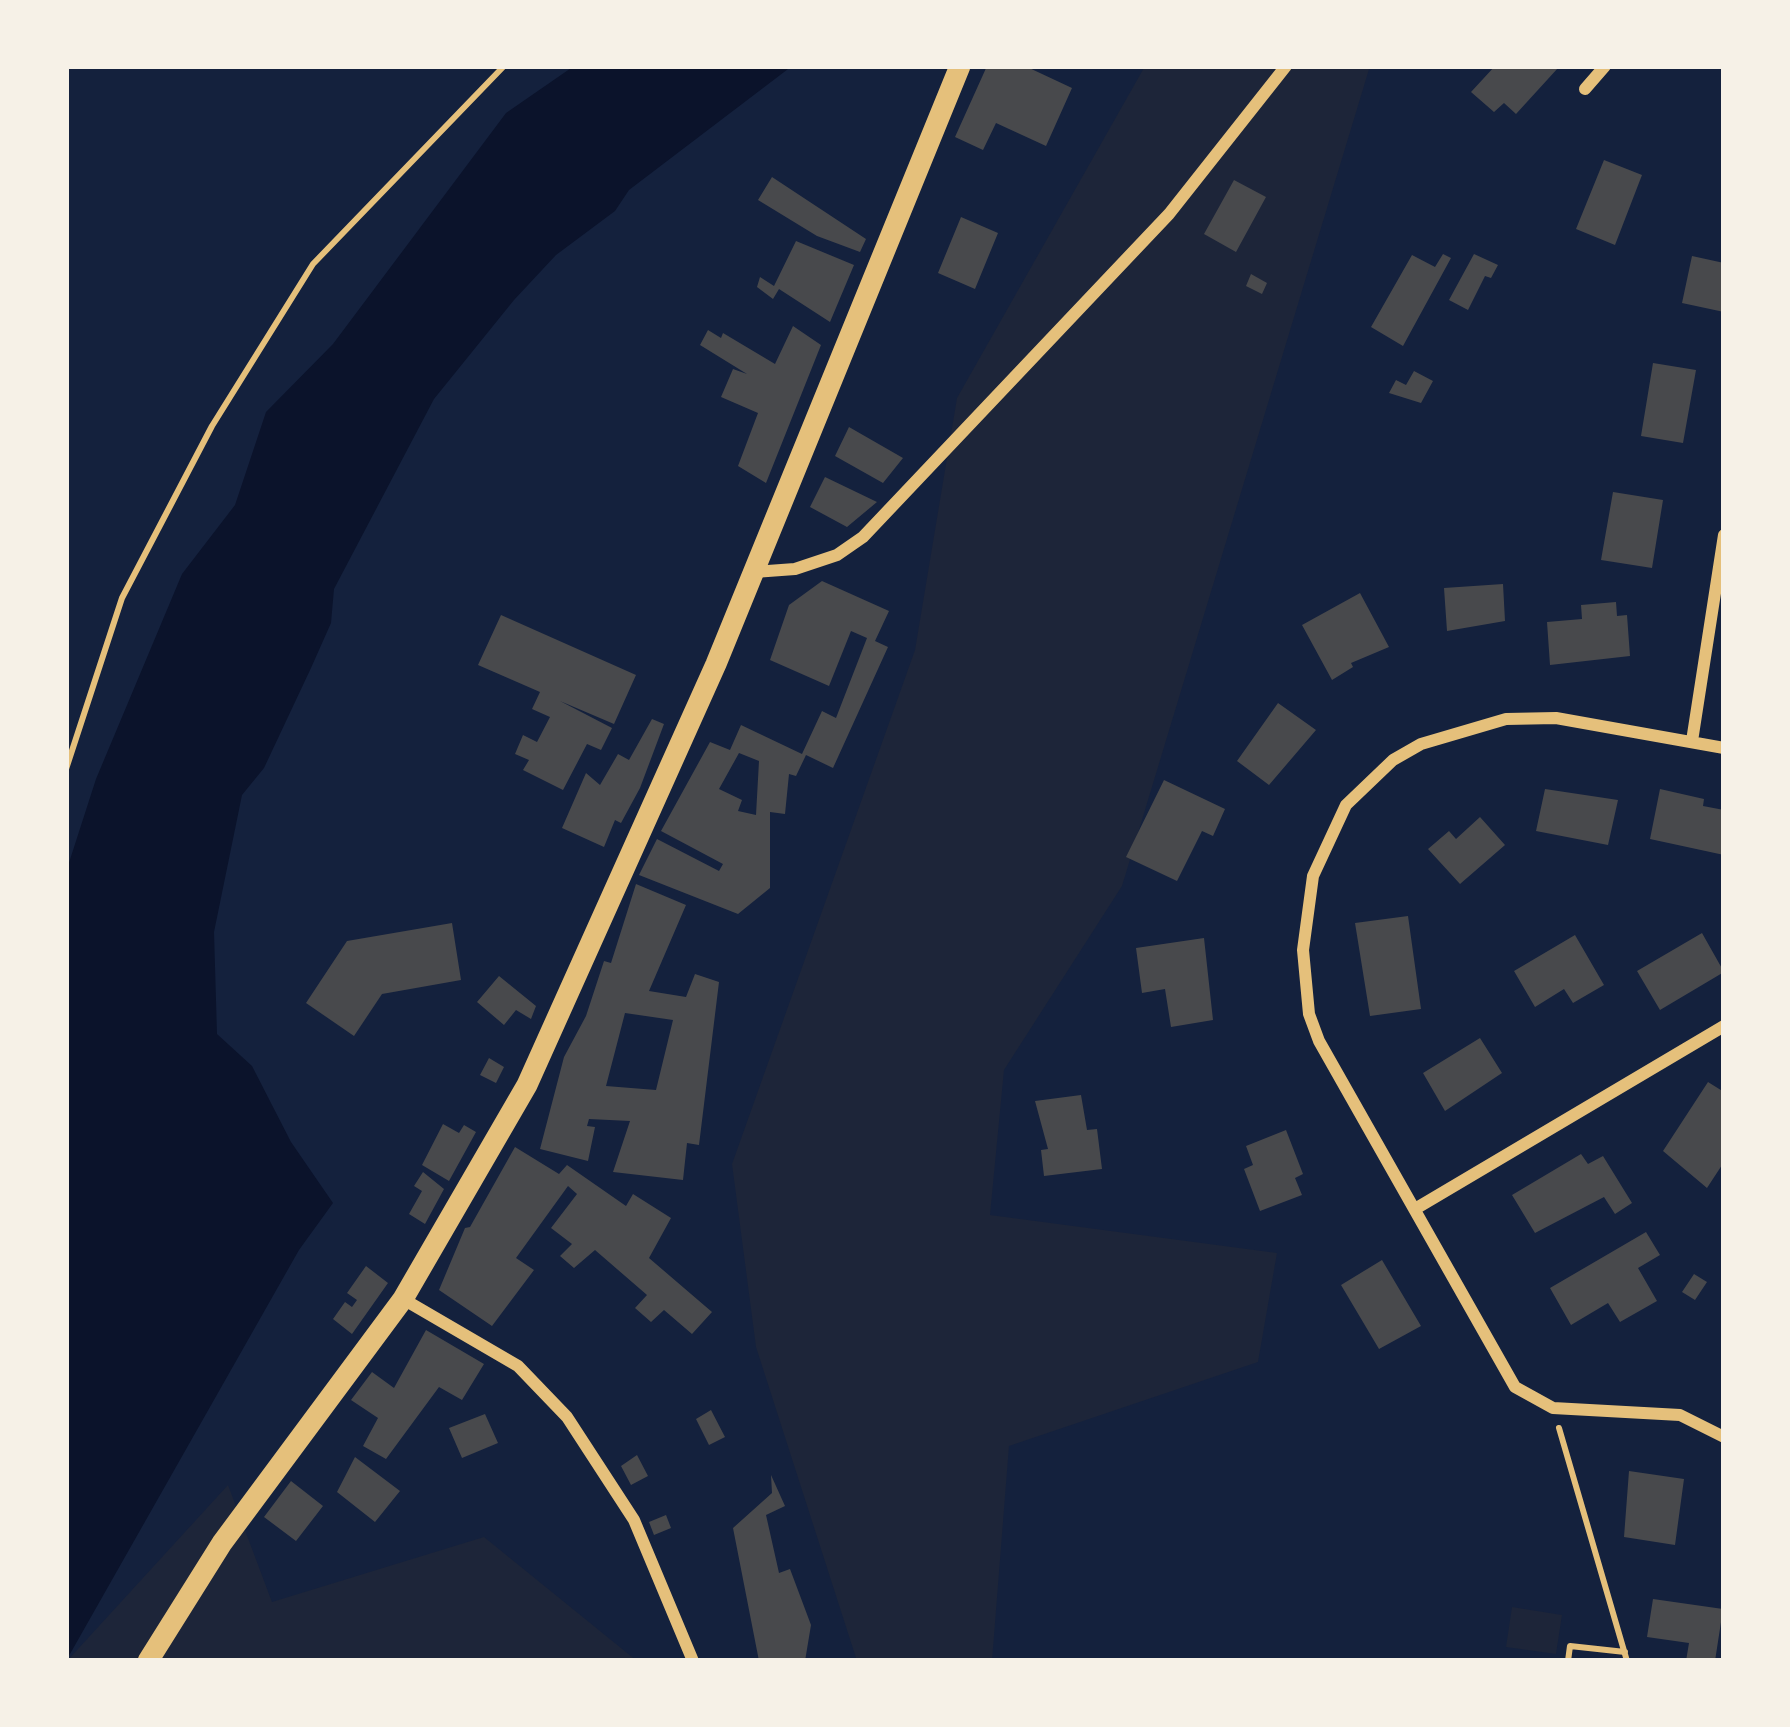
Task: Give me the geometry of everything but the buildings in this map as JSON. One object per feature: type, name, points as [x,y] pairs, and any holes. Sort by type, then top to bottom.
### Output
[{"type":"main road","points":[[148,1661],[222,1543],[403,1299],[527,1085],[754,572],[960,66]]},
{"type":"street","points":[[754,572],[795,569],[837,555],[862,537],[1169,214],[1286,66]]},
{"type":"street","points":[[1585,89],[1605,66]]},
{"type":"street","points":[[1692,741],[1724,535]]},
{"type":"street","points":[[1724,748],[1556,718],[1506,719],[1421,744],[1393,760],[1346,805],[1313,876],[1305,916],[1305,988],[1324,1052],[1515,1387],[1553,1408],[1680,1415],[1724,1437]]},
{"type":"street","points":[[1415,1209],[1724,1026]]},
{"type":"street","points":[[403,1299],[518,1366],[567,1417],[634,1520],[693,1661]]},
{"type":"path","points":[[66,769],[122,598],[212,426],[314,264],[504,66]]},
{"type":"path","points":[[1553,1408],[1626,1656],[1570,1646],[1568,1661]]},
{"type":"shaded area","points":[[574,66],[792,66],[629,190],[615,211],[556,255],[514,300],[434,399],[334,589],[331,623],[311,668],[264,768],[242,795],[214,932],[217,1034],[252,1066],[291,1142],[333,1203],[299,1250],[66,1661],[66,872],[96,779],[182,574],[235,505],[266,412],[333,344],[506,113]]},
{"type":"shaded area","points":[[1145,66],[1370,66],[1122,886],[1004,1070],[990,1215],[1277,1253],[1258,1362],[1009,1446],[992,1661],[857,1661],[756,1347],[732,1164],[915,650],[957,398]]},
{"type":"shaded area","points":[[228,1485],[272,1602],[484,1537],[637,1661],[67,1661]]},
{"type":"shaded area","points":[[1512,1607],[1562,1615],[1556,1654],[1506,1647]]}]
